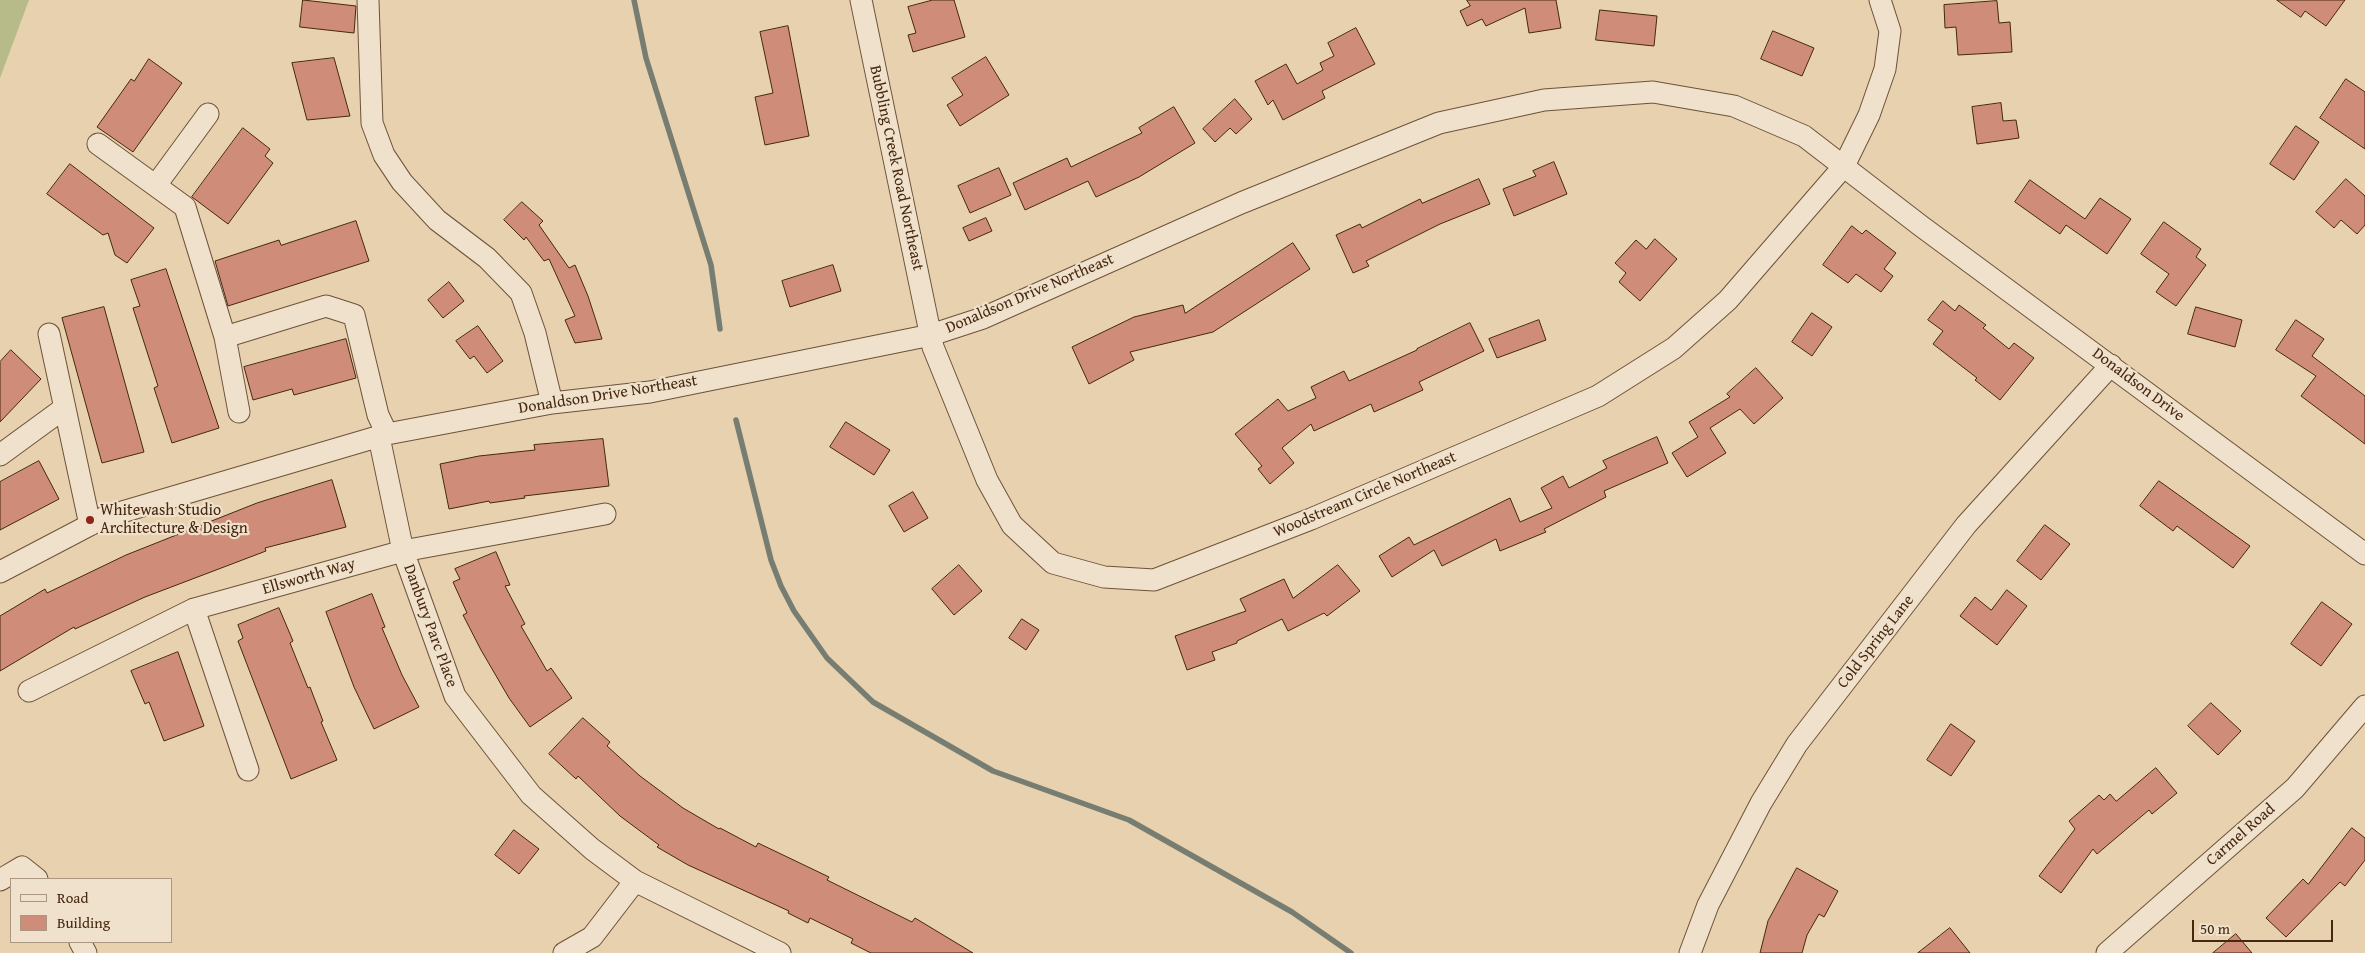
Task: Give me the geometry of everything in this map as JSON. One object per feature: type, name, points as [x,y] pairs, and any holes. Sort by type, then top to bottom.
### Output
[{"type":"street","points":[[368,0],[372,123],[384,155],[402,182],[437,220],[487,258],[521,293],[534,333],[552,403]]},
{"type":"street","name":"Bubbling Creek Road Northeast","points":[[861,0],[931,335]]},
{"type":"street","name":"Woodstream Circle Northeast","points":[[931,335],[933,347],[987,480],[1012,525],[1053,563],[1104,577],[1154,580],[1311,519],[1598,396],[1674,348],[1728,300],[1844,166],[1869,116],[1886,69],[1890,31],[1880,0]]},
{"type":"street","name":"Donaldson Drive Northeast","points":[[0,572],[105,517],[383,436],[552,403],[650,392],[931,335],[983,318],[1241,203],[1439,123],[1544,100],[1653,92],[1734,106],[1804,136],[1910,217]]},
{"type":"street","points":[[156,185],[208,114]]},
{"type":"street","points":[[98,144],[185,207],[225,337],[239,412]]},
{"type":"street","name":"Donaldson Drive","points":[[1910,217],[2365,554]]},
{"type":"street","name":"Danbury Parc Place","points":[[225,337],[326,306],[354,315],[383,436],[403,551],[455,696],[531,795],[592,849],[635,881],[780,953]]},
{"type":"street","points":[[49,334],[63,409],[90,525]]},
{"type":"street","name":"Cold Spring Lane","points":[[1690,953],[1708,905],[1761,803],[1798,744],[1966,525],[2111,365]]},
{"type":"street","points":[[0,455],[63,409]]},
{"type":"street","name":"Ellsworth Way","points":[[29,691],[194,609],[403,551],[605,514]]},
{"type":"street","points":[[194,609],[248,770]]},
{"type":"street","name":"Carmel Road","points":[[2106,953],[2295,788],[2365,706]]},
{"type":"street","points":[[0,880],[22,867],[36,878]]},
{"type":"street","points":[[564,953],[592,938],[635,881]]},
{"type":"green space","points":[[0,0],[29,0],[0,78]]},
{"type":"building","points":[[303,0],[356,6],[354,33],[300,27]]},
{"type":"building","points":[[933,0],[954,0],[965,37],[913,52],[908,35],[916,33],[908,7]]},
{"type":"building","points":[[1467,0],[1556,0],[1561,28],[1529,33],[1525,8],[1486,26],[1482,19],[1467,26],[1460,11],[1470,6]]},
{"type":"building","points":[[2277,0],[2345,0],[2326,26],[2305,11],[2301,17]]},
{"type":"building","points":[[1997,1],[1999,23],[2010,22],[2012,52],[1958,55],[1956,27],[1945,28],[1944,5]]},
{"type":"building","points":[[1600,10],[1657,16],[1654,46],[1596,40]]},
{"type":"building","points":[[788,26],[809,136],[765,145],[755,97],[773,93],[760,32]]},
{"type":"building","points":[[1356,28],[1375,64],[1322,91],[1325,98],[1283,120],[1273,100],[1268,105],[1255,81],[1286,64],[1297,84],[1323,70],[1320,63],[1334,56],[1328,43]]},
{"type":"building","points":[[1773,31],[1814,48],[1802,76],[1761,59]]},
{"type":"building","points":[[986,57],[1009,95],[960,126],[947,105],[963,95],[952,78]]},
{"type":"building","points":[[334,58],[350,116],[307,120],[292,63]]},
{"type":"building","points":[[149,59],[182,83],[133,152],[97,127],[131,79],[134,81]]},
{"type":"building","points":[[2346,79],[2365,92],[2365,149],[2320,118]]},
{"type":"building","points":[[1235,99],[1252,119],[1236,134],[1230,128],[1215,142],[1203,129]]},
{"type":"building","points":[[2001,103],[2003,121],[2016,120],[2019,138],[1977,144],[1972,107]]},
{"type":"building","points":[[1174,107],[1195,143],[1139,177],[1096,197],[1088,181],[1025,210],[1013,183],[1067,158],[1071,167],[1142,133],[1139,128]]},
{"type":"building","points":[[2296,126],[2319,142],[2294,180],[2270,164]]},
{"type":"building","points":[[243,128],[270,149],[265,156],[273,163],[228,224],[192,197]]},
{"type":"building","points":[[1554,162],[1567,194],[1514,216],[1503,189],[1536,176],[1533,171]]},
{"type":"building","points":[[70,164],[154,228],[127,263],[115,255],[108,233],[103,235],[47,194]]},
{"type":"building","points":[[999,168],[1011,195],[970,213],[958,186]]},
{"type":"building","points":[[1479,179],[1490,204],[1440,224],[1366,261],[1369,266],[1353,273],[1336,235],[1360,224],[1362,228],[1420,199],[1422,203]]},
{"type":"building","points":[[2346,179],[2365,196],[2365,225],[2357,234],[2341,220],[2334,228],[2316,212]]},
{"type":"building","points":[[2030,180],[2085,219],[2100,198],[2131,219],[2107,254],[2066,225],[2060,234],[2015,202]]},
{"type":"building","points":[[522,202],[543,221],[539,225],[569,268],[575,265],[588,296],[602,339],[575,343],[565,320],[575,316],[549,259],[544,261],[526,237],[524,240],[504,220]]},
{"type":"building","points":[[986,218],[992,231],[969,241],[963,228]]},
{"type":"building","points":[[356,221],[369,261],[228,306],[215,261],[279,240],[281,245]]},
{"type":"building","points":[[2164,222],[2201,249],[2196,257],[2206,265],[2176,306],[2156,292],[2169,274],[2141,254]]},
{"type":"building","points":[[1852,226],[1862,234],[1866,230],[1896,253],[1884,269],[1893,276],[1881,292],[1856,274],[1848,283],[1823,265]]},
{"type":"building","points":[[1655,239],[1677,259],[1640,301],[1619,282],[1626,273],[1615,263],[1636,240],[1646,249]]},
{"type":"building","points":[[1293,243],[1310,269],[1213,332],[1130,352],[1134,360],[1089,384],[1072,347],[1134,317],[1183,305],[1185,313]]},
{"type":"building","points":[[833,265],[841,291],[790,307],[782,281]]},
{"type":"building","points":[[166,269],[219,428],[172,443],[154,388],[158,386],[133,308],[140,306],[131,280]]},
{"type":"building","points":[[449,282],[464,301],[443,318],[428,300]]},
{"type":"building","points":[[1943,301],[1955,311],[1959,305],[1986,325],[1983,328],[2009,349],[2014,343],[2034,358],[2000,400],[1975,380],[1977,378],[1933,344],[1943,331],[1928,320]]},
{"type":"building","points":[[104,307],[144,452],[102,463],[62,318]]},
{"type":"building","points":[[2196,307],[2242,320],[2235,347],[2188,334]]},
{"type":"building","points":[[1812,313],[1832,327],[1812,356],[1792,342]]},
{"type":"building","points":[[1539,320],[1546,340],[1497,358],[1489,339]]},
{"type":"building","points":[[2296,320],[2324,339],[2312,356],[2365,396],[2365,444],[2301,396],[2316,376],[2276,350]]},
{"type":"building","points":[[1470,323],[1484,351],[1419,382],[1423,390],[1374,412],[1371,404],[1314,431],[1311,424],[1282,448],[1294,463],[1270,484],[1258,469],[1262,466],[1235,434],[1278,399],[1288,411],[1316,398],[1311,387],[1344,371],[1349,381]]},
{"type":"building","points":[[478,326],[503,361],[487,373],[474,356],[470,359],[456,341]]},
{"type":"building","points":[[346,339],[356,378],[294,395],[292,389],[253,400],[244,367]]},
{"type":"building","points":[[11,350],[41,379],[0,422],[0,362]]},
{"type":"building","points":[[1756,368],[1783,398],[1754,424],[1740,409],[1710,428],[1726,453],[1687,477],[1672,453],[1698,437],[1689,422],[1730,397],[1727,394]]},
{"type":"building","points":[[846,422],[890,450],[874,475],[830,447]]},
{"type":"building","points":[[1657,437],[1668,463],[1604,491],[1606,497],[1544,529],[1546,532],[1500,551],[1496,539],[1442,566],[1434,550],[1392,577],[1379,556],[1409,537],[1414,545],[1510,498],[1520,522],[1552,508],[1541,488],[1563,476],[1569,488],[1607,468],[1603,461]]},
{"type":"building","points":[[603,439],[609,486],[524,496],[525,498],[490,503],[489,501],[449,509],[440,464],[479,456],[535,450],[534,445]]},
{"type":"building","points":[[39,461],[59,499],[0,530],[0,482]]},
{"type":"building","points":[[332,480],[346,527],[265,548],[266,551],[145,597],[75,629],[74,627],[0,671],[0,616],[45,589],[47,593],[126,555],[257,503]]},
{"type":"building","points":[[2159,481],[2250,546],[2233,568],[2177,526],[2173,531],[2140,506]]},
{"type":"building","points":[[913,492],[928,518],[904,532],[889,506]]},
{"type":"building","points":[[2045,525],[2070,544],[2041,580],[2017,561]]},
{"type":"building","points":[[496,552],[510,585],[505,586],[525,624],[521,626],[547,671],[551,668],[572,698],[530,727],[509,698],[481,650],[463,615],[467,613],[453,582],[460,579],[455,569]]},
{"type":"building","points":[[959,565],[982,591],[954,615],[932,589]]},
{"type":"building","points":[[1338,565],[1360,591],[1327,616],[1324,613],[1288,631],[1282,619],[1237,641],[1237,643],[1212,652],[1215,660],[1187,670],[1175,636],[1246,611],[1240,599],[1284,579],[1293,598]]},
{"type":"building","points":[[2007,590],[2027,606],[1997,645],[1960,616],[1975,597],[1991,610]]},
{"type":"building","points":[[372,594],[385,627],[382,628],[402,675],[419,707],[374,729],[354,687],[326,612]]},
{"type":"building","points":[[2322,602],[2352,624],[2321,666],[2291,644]]},
{"type":"building","points":[[279,608],[293,641],[290,643],[308,688],[310,687],[323,721],[321,722],[337,760],[291,779],[238,641],[243,638],[238,625]]},
{"type":"building","points":[[1022,619],[1039,630],[1026,650],[1009,638]]},
{"type":"building","points":[[178,652],[204,726],[164,741],[149,702],[145,704],[131,671]]},
{"type":"building","points":[[2211,703],[2241,731],[2218,755],[2188,726]]},
{"type":"building","points":[[583,718],[610,742],[607,746],[640,776],[683,808],[719,829],[756,847],[758,843],[829,877],[827,880],[912,922],[915,918],[973,953],[871,953],[851,943],[853,939],[810,918],[808,923],[788,913],[789,911],[688,865],[657,847],[659,845],[620,816],[578,776],[576,779],[549,754]]},
{"type":"building","points":[[1951,724],[1975,741],[1951,776],[1927,760]]},
{"type":"building","points":[[2156,768],[2177,793],[2152,814],[2149,810],[2097,854],[2093,849],[2061,893],[2039,876],[2075,829],[2069,821],[2099,795],[2104,800],[2110,794],[2116,801]]},
{"type":"building","points":[[2352,828],[2365,838],[2365,860],[2345,886],[2340,882],[2286,937],[2266,918],[2303,879],[2308,884]]},
{"type":"building","points":[[514,830],[539,849],[519,874],[495,855]]},
{"type":"building","points":[[1797,868],[1838,891],[1824,917],[1819,914],[1807,935],[1802,953],[1760,953],[1768,921]]},
{"type":"building","points":[[1950,928],[1970,953],[1918,953]]},
{"type":"building","points":[[2236,934],[2252,953],[2213,953]]},
{"type":"waterway","points":[[634,0],[646,58],[711,265],[720,329]]},
{"type":"waterway","points":[[736,420],[771,560],[781,586],[794,611],[827,658],[873,702],[993,771],[1129,820],[1292,912],[1351,953]]},
{"type":"place","name":"Whitewash Studio Architecture & Design","points":[[90,520]]}]
